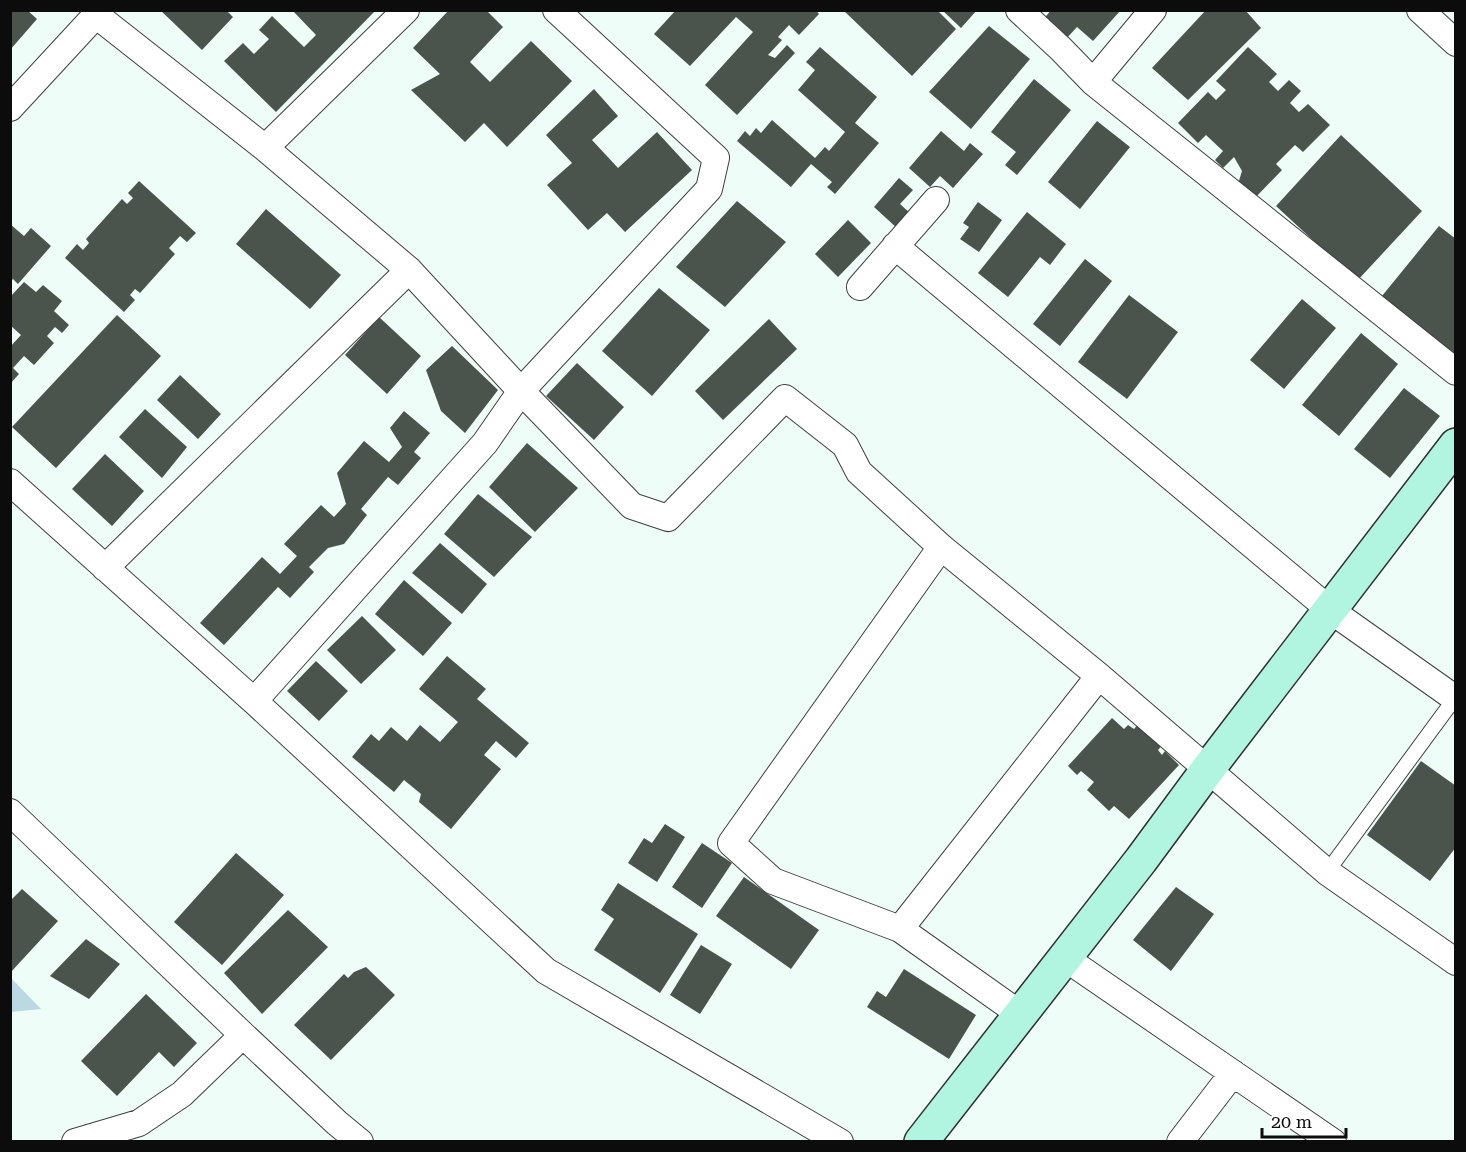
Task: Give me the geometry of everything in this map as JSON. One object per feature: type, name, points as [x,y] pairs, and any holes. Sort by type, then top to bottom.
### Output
[{"type":"street","points":[[265,148],[406,10]]},
{"type":"street","points":[[254,701],[485,443],[521,391],[709,189],[716,158],[556,10]]},
{"type":"street","points":[[1019,10],[1093,82],[1455,372]]},
{"type":"street","points":[[1093,82],[1153,10]]},
{"type":"street","points":[[1420,10],[1455,43]]},
{"type":"street","points":[[10,108],[98,13],[265,148],[409,270],[632,506],[668,518],[785,398],[844,445],[859,472],[941,547],[1100,676],[1327,872],[1455,962]]},
{"type":"street","points":[[860,287],[936,200]]},
{"type":"street","points":[[895,246],[1330,610],[1455,698]]},
{"type":"street","points":[[105,568],[409,270]]},
{"type":"street","points":[[921,1142],[1141,860],[1455,445]]},
{"type":"street","points":[[10,482],[254,701],[546,971],[840,1142]]},
{"type":"street","points":[[941,547],[731,843],[773,881],[900,930],[1020,1014]]},
{"type":"street","points":[[900,930],[1100,676]]},
{"type":"street","points":[[10,812],[243,1035],[360,1142]]},
{"type":"street","points":[[1065,958],[1333,1142]]},
{"type":"street","points":[[75,1142],[139,1123],[182,1094],[243,1035]]},
{"type":"street","points":[[1180,1142],[1233,1073]]},
{"type":"lane","points":[[1327,872],[1455,698]]},
{"type":"shaded area","points":[[11,978],[41,1009],[11,1012]]},
{"type":"building","points":[[10,10],[27,10],[37,19],[10,50]]},
{"type":"building","points":[[160,10],[226,10],[233,17],[202,50]]},
{"type":"building","points":[[292,10],[376,10],[276,112],[224,61],[243,43],[254,54],[269,39],[259,30],[272,16],[304,47],[316,35]]},
{"type":"building","points":[[449,10],[486,10],[503,27],[470,62],[490,82],[531,41],[572,81],[507,147],[484,123],[465,142],[411,90],[440,74],[413,48]]},
{"type":"building","points":[[676,10],[816,10],[819,14],[799,35],[789,25],[778,37],[782,40],[768,55],[775,58],[787,45],[795,53],[737,115],[705,85],[753,32],[736,17],[690,66],[654,34]]},
{"type":"building","points":[[843,10],[937,10],[956,29],[912,76]]},
{"type":"building","points":[[942,10],[977,10],[961,28]]},
{"type":"building","points":[[1051,10],[1121,10],[1093,41],[1077,27],[1065,40],[1043,20]]},
{"type":"building","points":[[1206,10],[1245,10],[1261,28],[1188,100],[1152,68]]},
{"type":"building","points":[[989,26],[1030,59],[971,129],[929,92]]},
{"type":"building","points":[[820,47],[877,97],[855,123],[879,143],[835,194],[827,187],[832,182],[811,164],[791,187],[737,141],[745,131],[750,136],[756,128],[761,133],[772,120],[815,158],[825,147],[829,151],[845,132],[798,90],[815,70],[806,62]]},
{"type":"building","points":[[1248,47],[1277,74],[1269,82],[1278,91],[1289,80],[1301,91],[1290,103],[1299,112],[1308,104],[1330,125],[1303,152],[1295,145],[1276,164],[1282,170],[1254,199],[1238,184],[1242,171],[1234,157],[1223,168],[1215,160],[1223,151],[1206,135],[1198,143],[1178,123],[1208,92],[1216,100],[1226,90],[1216,81]]},
{"type":"building","points":[[1034,79],[1071,110],[1017,175],[1005,165],[1016,152],[991,132]]},
{"type":"building","points":[[594,89],[618,116],[592,140],[618,168],[657,132],[692,170],[625,232],[607,213],[588,230],[547,185],[572,163],[546,135]]},
{"type":"building","points":[[1097,121],[1130,147],[1080,209],[1048,182]]},
{"type":"building","points":[[941,131],[964,151],[970,143],[983,154],[953,188],[940,176],[930,187],[909,168]]},
{"type":"building","points":[[1341,135],[1422,211],[1357,281],[1276,206]]},
{"type":"building","points":[[899,178],[913,190],[900,204],[911,214],[898,229],[874,207]]},
{"type":"building","points":[[139,181],[196,233],[187,242],[180,236],[169,248],[175,254],[140,293],[135,289],[130,295],[135,300],[124,312],[65,258],[77,244],[83,250],[89,243],[86,239],[122,199],[127,204],[133,198],[128,193]]},
{"type":"building","points":[[737,201],[786,242],[725,307],[676,267]]},
{"type":"building","points":[[978,202],[1002,220],[979,252],[960,239],[969,227],[963,223]]},
{"type":"building","points":[[266,209],[341,275],[310,309],[236,244]]},
{"type":"building","points":[[1027,212],[1066,244],[1050,265],[1040,257],[1008,297],[978,273]]},
{"type":"building","points":[[848,220],[871,243],[838,277],[815,254]]},
{"type":"building","points":[[10,224],[24,236],[31,228],[51,246],[18,284],[13,279],[10,282]]},
{"type":"building","points":[[1439,226],[1456,239],[1456,355],[1382,296]]},
{"type":"building","points":[[1085,259],[1112,281],[1060,346],[1033,324]]},
{"type":"building","points":[[24,282],[36,292],[43,285],[62,301],[54,311],[69,325],[62,333],[55,327],[47,336],[54,343],[34,365],[24,356],[13,368],[19,374],[10,384],[10,347],[21,335],[10,325],[10,297]]},
{"type":"building","points":[[659,288],[710,330],[652,396],[602,351]]},
{"type":"building","points":[[1129,295],[1178,332],[1127,399],[1078,362]]},
{"type":"building","points":[[1302,299],[1336,328],[1284,389],[1250,360]]},
{"type":"building","points":[[117,315],[161,356],[56,468],[12,427]]},
{"type":"building","points":[[379,317],[421,356],[387,394],[345,355]]},
{"type":"building","points":[[769,319],[797,349],[723,420],[695,391]]},
{"type":"building","points":[[1361,333],[1398,364],[1339,436],[1302,405]]},
{"type":"building","points":[[452,346],[498,390],[465,433],[441,411],[426,370]]},
{"type":"building","points":[[577,363],[624,407],[594,440],[546,396]]},
{"type":"building","points":[[180,375],[221,414],[198,439],[157,400]]},
{"type":"building","points":[[1404,388],[1440,416],[1390,478],[1354,449]]},
{"type":"building","points":[[145,409],[187,447],[162,478],[119,437]]},
{"type":"building","points":[[404,411],[430,433],[414,452],[421,458],[398,485],[388,477],[361,509],[367,515],[344,544],[328,548],[309,567],[314,572],[290,598],[278,587],[224,645],[200,623],[262,557],[280,574],[297,556],[284,544],[321,505],[334,517],[346,504],[337,473],[364,441],[389,462],[402,447],[390,428]]},
{"type":"building","points":[[527,443],[578,488],[535,532],[489,487]]},
{"type":"building","points":[[105,454],[144,491],[112,526],[72,489]]},
{"type":"building","points":[[478,494],[532,537],[494,577],[444,534]]},
{"type":"building","points":[[440,543],[487,584],[462,614],[412,573]]},
{"type":"building","points":[[404,580],[452,623],[423,656],[375,614]]},
{"type":"building","points":[[362,616],[396,650],[361,684],[327,650]]},
{"type":"building","points":[[447,656],[486,689],[477,699],[529,743],[516,758],[496,741],[484,755],[501,769],[451,829],[419,802],[421,794],[404,780],[394,792],[352,757],[371,734],[379,741],[391,727],[407,741],[420,725],[440,742],[458,722],[419,689]]},
{"type":"building","points":[[316,661],[348,691],[319,721],[287,691]]},
{"type":"building","points":[[1112,718],[1124,729],[1128,725],[1134,729],[1140,722],[1164,743],[1158,750],[1162,755],[1165,751],[1179,765],[1129,819],[1114,806],[1109,811],[1087,790],[1094,782],[1081,771],[1077,775],[1068,766]]},
{"type":"building","points":[[1421,761],[1456,786],[1456,847],[1430,881],[1367,835]]},
{"type":"building","points":[[665,824],[685,837],[657,882],[628,863],[644,838],[652,843]]},
{"type":"building","points":[[702,843],[732,863],[702,908],[672,887]]},
{"type":"building","points":[[236,853],[284,895],[222,965],[174,922]]},
{"type":"building","points":[[744,877],[819,930],[791,969],[716,916]]},
{"type":"building","points":[[618,883],[698,934],[660,993],[594,950],[614,919],[601,910]]},
{"type":"building","points":[[1176,887],[1214,914],[1171,971],[1133,940]]},
{"type":"building","points":[[22,889],[58,921],[10,973],[10,901]]},
{"type":"building","points":[[288,910],[328,947],[262,1014],[224,973]]},
{"type":"building","points":[[86,939],[120,964],[89,999],[50,976]]},
{"type":"building","points":[[701,945],[732,964],[700,1014],[670,995]]},
{"type":"building","points":[[366,967],[395,995],[331,1060],[294,1025],[344,974],[348,978],[354,972]]},
{"type":"building","points":[[904,969],[976,1015],[949,1059],[867,1007],[877,991],[886,997]]},
{"type":"building","points":[[146,994],[197,1043],[174,1067],[159,1052],[117,1096],[81,1061]]}]
